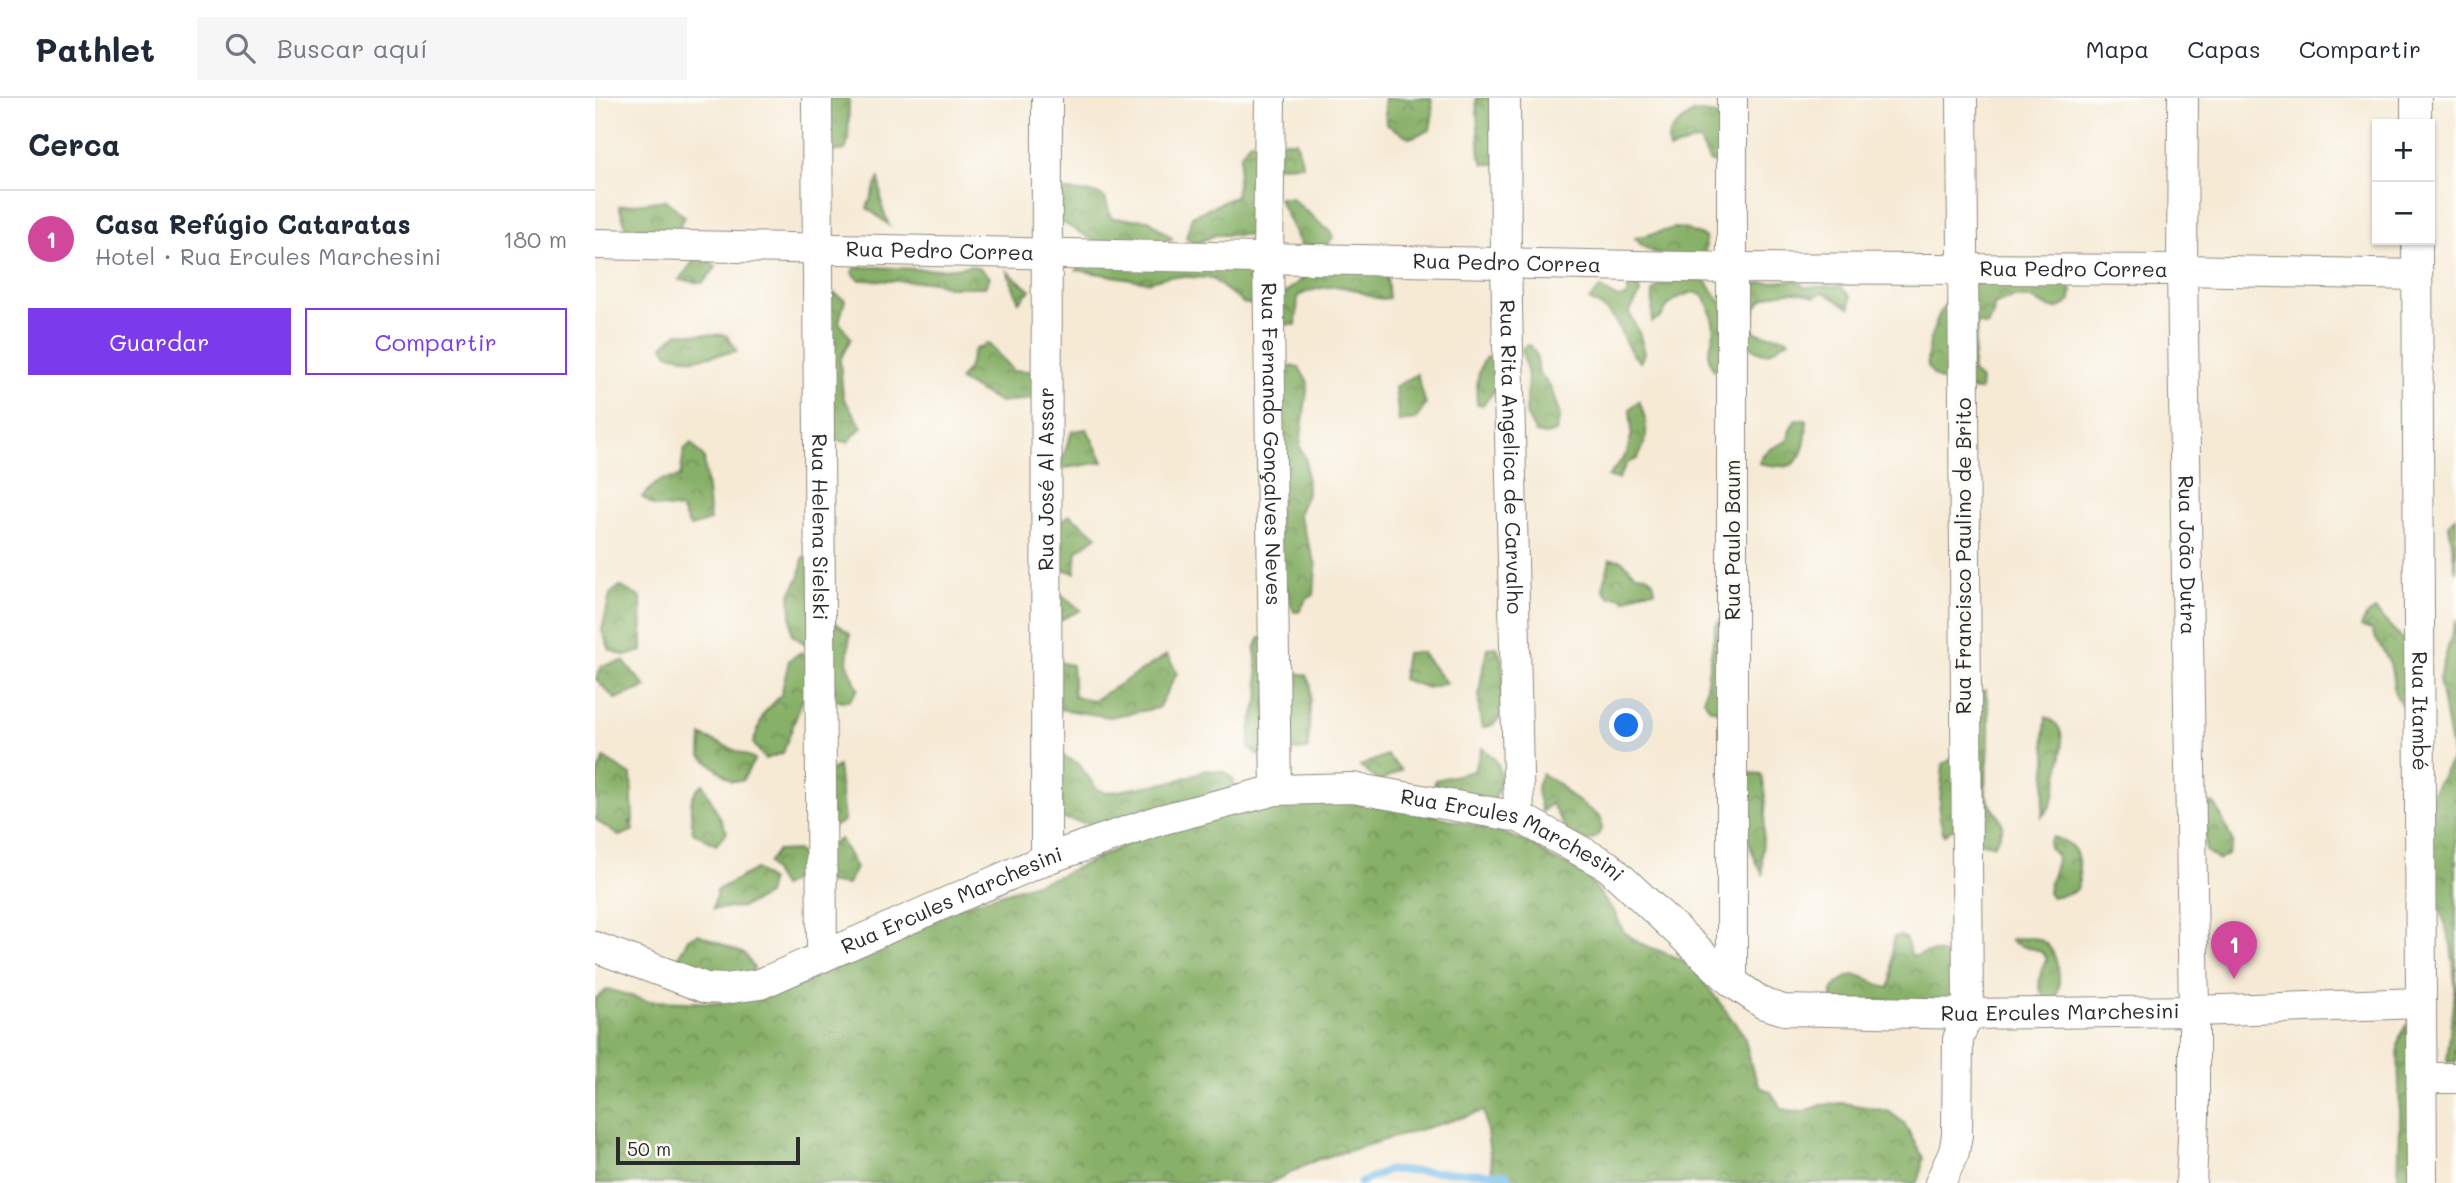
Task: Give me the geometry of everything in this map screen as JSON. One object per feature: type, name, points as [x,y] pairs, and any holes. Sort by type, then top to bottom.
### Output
[{"type":"street","name":"Rua Helena Sielski","points":[[817,98],[822,957]]},
{"type":"street","name":"Rua José Al Assar","points":[[1046,859],[1049,253],[1047,98]]},
{"type":"street","name":"Rua Fernando Gonçalves Neves","points":[[1271,98],[1268,257],[1276,790]]},
{"type":"street","name":"Rua Rita Angelica de Carvalho","points":[[1505,98],[1518,817]]},
{"type":"street","name":"Rua Paulo Baum","points":[[1732,98],[1732,982]]},
{"type":"street","name":"Rua Francisco Paulino de Brito","points":[[1940,1183],[1954,1152],[1957,1135],[1958,1040],[1968,1014],[1962,98]]},
{"type":"street","name":"Rua João Dutra","points":[[2183,98],[2182,270],[2194,1011],[2191,1183]]},
{"type":"street","points":[[2416,98],[2416,119]]},
{"type":"street","name":"Rua Pedro Correa","points":[[595,244],[1734,268],[2182,270],[2417,275]]},
{"type":"street","name":"Rua Itambé","points":[[2417,245],[2422,1183]]},
{"type":"street","name":"Rua Ercules Marchesini","points":[[595,947],[706,988],[760,985],[1046,859],[1160,820],[1276,790],[1353,789],[1518,817],[1608,866],[1732,982],[1764,1004],[1784,1010],[1968,1014],[2194,1011],[2420,1003]]},
{"type":"street","points":[[2423,1078],[2456,1078]]},
{"type":"green space","points":[[820,98],[849,98],[848,142],[845,150],[829,152]]},
{"type":"green space","points":[[1384,98],[1431,98],[1433,112],[1430,130],[1410,138],[1386,124]]},
{"type":"green space","points":[[1476,98],[1500,98],[1500,164],[1484,164],[1480,156]]},
{"type":"green space","points":[[1694,112],[1715,115],[1722,124],[1719,164],[1709,161],[1700,141],[1669,150],[1671,132]]},
{"type":"green space","points":[[1250,141],[1296,141],[1303,165],[1272,166],[1259,235],[1215,235],[1195,244],[1186,238],[1192,216],[1236,196],[1241,154]]},
{"type":"green space","points":[[879,177],[882,207],[889,225],[867,208]]},
{"type":"green space","points":[[1055,190],[1095,193],[1105,198],[1111,218],[1149,220],[1173,239],[1152,249],[1102,245],[1058,220]]},
{"type":"green space","points":[[1278,198],[1291,198],[1330,232],[1333,237],[1326,247],[1301,245]]},
{"type":"green space","points":[[666,200],[685,217],[675,233],[650,236],[626,227],[619,206]]},
{"type":"green space","points":[[1675,228],[1705,237],[1703,259],[1657,253],[1641,245],[1635,238]]},
{"type":"green space","points":[[700,253],[716,267],[703,283],[679,280]]},
{"type":"green space","points":[[1084,262],[1239,269],[1258,274],[1266,295],[1253,305],[1243,303],[1211,278],[1169,276],[1148,282],[1077,270]]},
{"type":"green space","points":[[1321,263],[1381,270],[1387,278],[1389,298],[1374,298],[1345,288],[1318,289],[1298,296],[1296,325],[1279,324],[1284,294]]},
{"type":"green space","points":[[971,265],[990,277],[985,287],[948,287],[934,282],[860,280],[852,273],[854,268],[859,267],[930,269]]},
{"type":"green space","points":[[1007,271],[1030,290],[1019,302]]},
{"type":"green space","points":[[1677,278],[1705,279],[1724,307],[1724,371],[1714,370],[1709,359],[1714,326],[1704,296],[1694,292],[1679,298],[1667,306],[1662,316],[1652,322],[1653,291],[1661,284],[1670,285]]},
{"type":"green space","points":[[1796,280],[1805,287],[1840,286],[1851,297],[1850,308],[1823,292],[1814,297],[1791,292],[1774,294],[1760,302],[1755,310],[1754,331],[1789,340],[1768,353],[1759,352],[1748,340],[1746,294],[1759,283]]},
{"type":"green space","points":[[2061,281],[2072,289],[2071,300],[2059,308],[2026,298],[2014,298],[1994,305],[1993,316],[1987,326],[1977,323],[1972,372],[1981,380],[1980,390],[1950,385],[1932,372],[1927,361],[1938,317],[1947,303],[1966,286],[1985,282]]},
{"type":"green space","points":[[1638,284],[1640,294],[1629,313],[1639,332],[1645,353],[1640,362],[1632,354],[1615,320],[1601,306],[1589,300],[1600,288],[1618,298],[1627,297],[1628,288]]},
{"type":"green space","points":[[834,293],[845,300],[839,322],[851,338],[840,360],[843,397],[862,427],[848,442],[832,440],[826,313]]},
{"type":"green space","points":[[678,333],[726,335],[737,351],[694,359],[668,354],[663,346]]},
{"type":"green space","points":[[988,343],[1013,371],[1037,371],[1032,399],[999,402],[959,380],[968,369],[974,350]]},
{"type":"green space","points":[[1530,345],[1536,354],[1539,373],[1551,388],[1560,416],[1556,432],[1546,435],[1536,433],[1526,414],[1528,376],[1522,349]]},
{"type":"green space","points":[[1486,357],[1497,357],[1500,384],[1483,405],[1477,404],[1477,386]]},
{"type":"green space","points":[[1289,366],[1299,368],[1308,382],[1300,446],[1306,461],[1307,494],[1298,514],[1316,565],[1314,595],[1307,598],[1299,612],[1294,612],[1281,579],[1273,380]]},
{"type":"green space","points":[[1417,374],[1426,405],[1415,420],[1399,422],[1395,387]]},
{"type":"green space","points":[[1639,401],[1646,431],[1644,445],[1637,459],[1627,463],[1618,479],[1608,477],[1627,453],[1632,432],[1630,409]]},
{"type":"green space","points":[[1796,419],[1806,420],[1804,446],[1798,459],[1788,466],[1759,463],[1767,451],[1788,440]]},
{"type":"green space","points":[[1087,429],[1103,462],[1059,469],[1072,431]]},
{"type":"green space","points":[[691,443],[704,458],[710,521],[690,527],[681,509],[654,506],[642,497],[660,480],[680,477],[684,450]]},
{"type":"green space","points":[[1070,515],[1097,536],[1077,551],[1075,573],[1052,566],[1061,521]]},
{"type":"green space","points":[[2456,516],[2456,572],[2449,525]]},
{"type":"green space","points":[[803,557],[813,557],[813,649],[792,635],[790,594],[800,576]]},
{"type":"green space","points":[[1610,559],[1621,560],[1636,574],[1646,575],[1653,581],[1655,591],[1644,591],[1625,600],[1621,597],[1610,597],[1603,589]]},
{"type":"green space","points":[[620,586],[641,598],[642,651],[626,656],[610,650],[602,631],[610,594]]},
{"type":"green space","points":[[1058,592],[1081,610],[1060,620]]},
{"type":"green space","points":[[2375,610],[2404,641],[2413,646],[2415,706],[2403,706],[2398,700],[2388,659],[2372,630],[2361,627],[2366,616]]},
{"type":"green space","points":[[1723,617],[1719,712],[1709,708],[1704,699],[1716,624]]},
{"type":"green space","points":[[830,618],[850,634],[847,662],[858,689],[849,701],[833,700]]},
{"type":"green space","points":[[2456,620],[2456,1062],[2447,1061],[2455,983],[2451,945],[2429,870],[2433,791],[2453,758],[2439,679]]},
{"type":"green space","points":[[1267,635],[1267,752],[1257,755],[1249,747],[1251,725],[1260,694],[1255,649],[1259,639]]},
{"type":"green space","points":[[1497,647],[1503,673],[1500,718],[1492,725],[1482,728],[1479,698],[1483,668],[1487,648]]},
{"type":"green space","points":[[801,652],[809,660],[809,682],[783,753],[765,759],[753,743],[764,713],[781,695],[789,660]]},
{"type":"green space","points":[[1421,652],[1446,683],[1428,688],[1402,679],[1406,653]]},
{"type":"green space","points":[[1167,655],[1177,673],[1158,708],[1109,717],[1059,709],[1057,662],[1072,665],[1074,697],[1094,700]]},
{"type":"green space","points":[[623,661],[646,687],[615,699],[596,679],[601,666]]},
{"type":"green space","points":[[1297,673],[1306,675],[1311,685],[1308,749],[1290,751],[1285,744],[1286,684]]},
{"type":"green space","points":[[1985,690],[1989,725],[1985,788],[1990,804],[2002,822],[2000,836],[1993,845],[1982,843],[1977,835],[1953,828],[1944,835],[1939,815],[1943,764],[1952,759],[1974,697]]},
{"type":"green space","points":[[2046,717],[2059,728],[2062,747],[2054,796],[2042,816],[2047,760],[2044,739]]},
{"type":"green space","points":[[702,736],[755,759],[742,781],[732,781],[701,756]]},
{"type":"green space","points":[[1482,748],[1491,755],[1499,768],[1500,783],[1491,809],[1433,805],[1435,780],[1474,771]]},
{"type":"green space","points":[[1060,755],[1078,763],[1097,789],[1106,793],[1176,781],[1205,770],[1225,772],[1233,779],[1235,789],[1102,827],[1061,818]]},
{"type":"green space","points":[[1387,755],[1401,770],[1379,782],[1360,766]]},
{"type":"green space","points":[[604,758],[631,775],[633,824],[629,821],[634,830],[619,836],[596,820],[597,774]]},
{"type":"green space","points":[[838,766],[844,821],[831,828],[824,775]]},
{"type":"green space","points":[[1750,773],[1761,774],[1764,786],[1763,875],[1752,851],[1746,825],[1745,799]]},
{"type":"green space","points":[[1542,774],[1601,818],[1602,829],[1596,837],[1587,842],[1568,833],[1551,803],[1542,812],[1537,789]]},
{"type":"green space","points":[[703,784],[727,832],[716,845],[693,832],[692,799]]},
{"type":"green space","points":[[1302,797],[1383,803],[1498,831],[1535,846],[1552,859],[1572,867],[1588,878],[1615,913],[1623,931],[1639,943],[1678,958],[1694,969],[1744,1035],[1752,1069],[1760,1087],[1771,1092],[1782,1109],[1802,1112],[1822,1105],[1843,1103],[1888,1111],[1904,1123],[1923,1158],[1920,1177],[1916,1183],[1494,1183],[1484,1111],[1316,1160],[1270,1183],[596,1183],[595,999],[608,989],[647,1001],[728,1003],[768,995],[806,984],[945,911],[1059,876],[1165,826]]},
{"type":"green space","points":[[2213,803],[2233,843],[2228,855],[2219,860],[2206,851],[2204,807]]},
{"type":"green space","points":[[2053,837],[2069,844],[2075,851],[2079,877],[2074,892],[2052,897],[2048,893],[2057,856],[2049,848]]},
{"type":"green space","points":[[840,839],[856,868],[847,885],[826,882],[822,851]]},
{"type":"green space","points":[[797,850],[814,869],[782,887],[768,863],[777,851]]},
{"type":"green space","points":[[756,869],[770,881],[767,895],[743,907],[713,909],[717,890]]},
{"type":"green space","points":[[698,934],[745,954],[754,968],[748,981],[683,969],[677,961],[688,938]]},
{"type":"green space","points":[[1894,937],[1905,938],[1912,956],[1937,952],[1948,959],[1953,970],[1955,991],[1947,1000],[1832,1001],[1834,987],[1855,975],[1889,988],[1892,976],[1892,944]]},
{"type":"green space","points":[[2038,939],[2051,949],[2059,975],[2055,1001],[2043,994],[2039,984],[2047,958],[2039,951],[2010,940]]},
{"type":"green space","points":[[2407,1024],[2419,1183],[2399,1183],[2398,1178],[2398,1047],[2400,1035]]},
{"type":"waterway","points":[[1360,1183],[1388,1170],[1506,1174],[1512,1183]]},
{"type":"place","name":"Casa Refúgio Cataratas","points":[[2234,979]]}]
